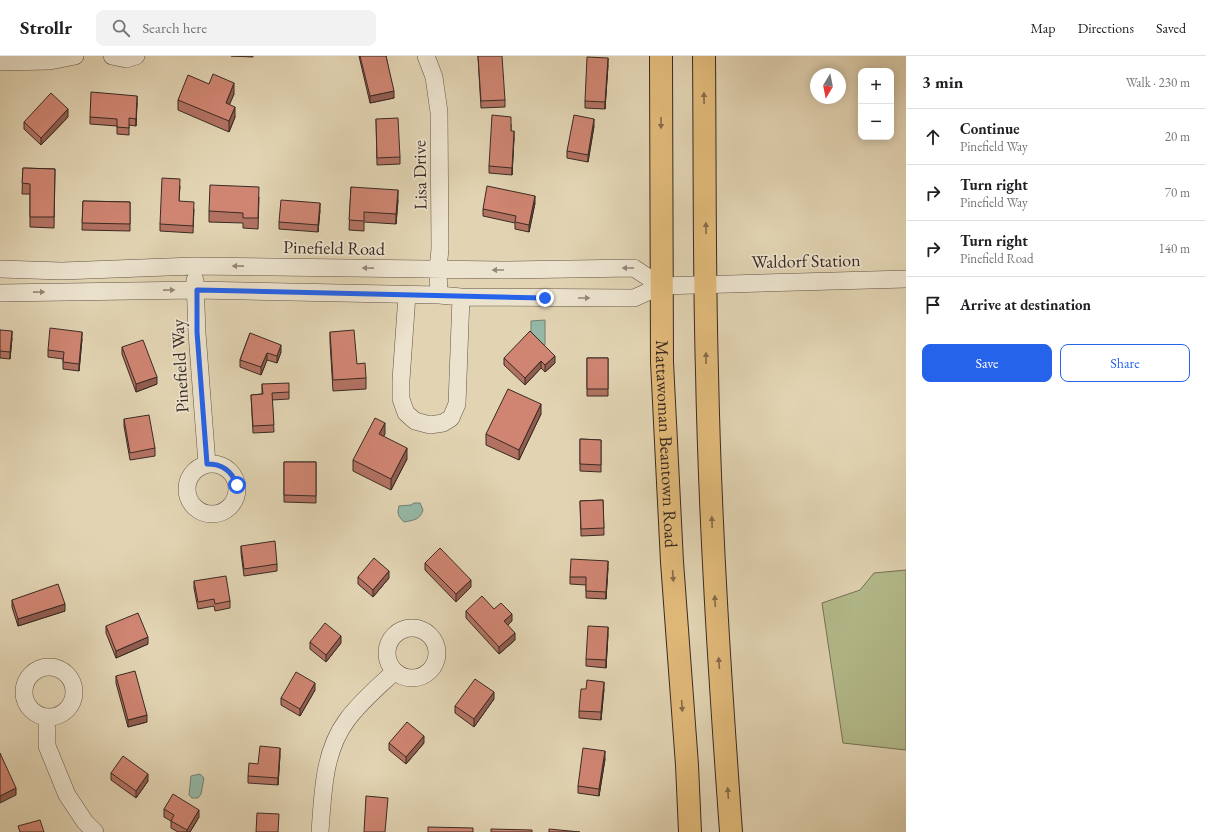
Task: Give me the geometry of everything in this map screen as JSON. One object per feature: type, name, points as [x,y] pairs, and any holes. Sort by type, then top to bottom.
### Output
[{"type":"highway","name":"Mattawoman Beantown Road","points":[[661,56],[662,362],[671,538],[687,765],[690,832]]},
{"type":"highway","points":[[704,56],[706,371],[713,561],[731,832]]},
{"type":"street","points":[[0,62],[50,61],[75,56]]},
{"type":"street","points":[[112,56],[126,59],[136,56]]},
{"type":"street","name":"Lisa Drive","points":[[426,56],[434,77],[439,112],[439,295]]},
{"type":"street","name":"Pinefield Road","points":[[0,269],[62,271],[194,266],[438,269],[634,268],[661,286]]},
{"type":"street","name":"Pinefield Way","points":[[194,266],[197,290],[197,332],[207,464]]},
{"type":"street","name":"Waldorf Station","points":[[706,284],[906,279]]},
{"type":"street","points":[[0,292],[197,290],[439,295],[461,297],[634,298],[661,286],[706,284]]},
{"type":"street","points":[[407,295],[401,399],[406,413],[415,420],[430,425],[443,423],[451,418],[457,404],[461,297]]},
{"type":"street","points":[[320,832],[325,776],[334,745],[346,721],[363,700],[394,672]]},
{"type":"street","points":[[47,717],[47,746],[64,788],[85,822],[95,832]]},
{"type":"shaded area","points":[[545,320],[545,345],[531,346],[531,321]]},
{"type":"shaded area","points":[[414,503],[420,503],[423,510],[422,513],[416,519],[404,522],[398,515],[399,506],[411,505]]},
{"type":"shaded area","points":[[906,570],[906,750],[843,743],[822,603],[860,590],[874,573]]},
{"type":"shaded area","points":[[200,774],[204,778],[201,794],[198,798],[192,798],[189,795],[191,776]]},
{"type":"building","points":[[360,56],[386,56],[394,91],[370,96]]},
{"type":"building","points":[[478,56],[502,56],[505,100],[481,101]]},
{"type":"building","points":[[587,57],[608,58],[605,102],[585,101]]},
{"type":"building","points":[[213,74],[234,83],[226,103],[235,107],[229,121],[178,100],[188,75],[209,84]]},
{"type":"building","points":[[91,92],[137,96],[136,119],[129,118],[129,128],[117,127],[117,119],[90,117]]},
{"type":"building","points":[[51,93],[68,109],[41,138],[24,122]]},
{"type":"building","points":[[492,115],[511,117],[511,131],[514,131],[512,168],[489,166]]},
{"type":"building","points":[[574,115],[594,119],[588,155],[567,151]]},
{"type":"building","points":[[398,118],[400,157],[377,158],[376,119]]},
{"type":"building","points":[[23,168],[55,169],[54,217],[30,217],[30,184],[22,183]]},
{"type":"building","points":[[162,178],[180,179],[179,201],[194,202],[193,226],[160,224]]},
{"type":"building","points":[[210,185],[259,187],[258,218],[243,218],[243,213],[209,211]]},
{"type":"building","points":[[487,186],[535,196],[529,225],[515,222],[516,216],[483,209]]},
{"type":"building","points":[[351,187],[398,190],[396,214],[364,212],[364,221],[349,220]]},
{"type":"building","points":[[281,200],[320,203],[318,225],[279,222]]},
{"type":"building","points":[[83,201],[130,202],[130,224],[82,223]]},
{"type":"building","points":[[50,328],[82,332],[79,364],[63,362],[64,352],[48,350]]},
{"type":"building","points":[[0,330],[12,331],[10,352],[0,351]]},
{"type":"building","points":[[354,330],[357,364],[365,363],[366,378],[333,380],[330,332]]},
{"type":"building","points":[[530,331],[555,356],[545,365],[541,361],[525,378],[504,358]]},
{"type":"building","points":[[250,333],[281,345],[277,356],[267,353],[261,367],[240,360]]},
{"type":"building","points":[[143,340],[157,377],[136,384],[122,347]]},
{"type":"building","points":[[587,358],[608,358],[608,389],[587,389]]},
{"type":"building","points":[[289,383],[289,392],[272,393],[274,425],[253,426],[251,395],[263,394],[262,384]]},
{"type":"building","points":[[508,389],[541,404],[519,450],[486,434]]},
{"type":"building","points":[[149,415],[155,448],[130,453],[124,419]]},
{"type":"building","points":[[375,418],[385,423],[379,434],[407,448],[391,479],[353,460]]},
{"type":"building","points":[[580,439],[601,440],[601,465],[580,464]]},
{"type":"building","points":[[284,462],[316,462],[316,496],[284,495]]},
{"type":"building","points":[[603,500],[604,528],[581,529],[580,501]]},
{"type":"building","points":[[275,541],[277,564],[244,569],[241,546]]},
{"type":"building","points":[[440,548],[471,580],[456,594],[425,563]]},
{"type":"building","points":[[374,558],[389,571],[373,590],[358,577]]},
{"type":"building","points":[[571,559],[608,561],[606,592],[586,591],[586,577],[570,577]]},
{"type":"building","points":[[226,576],[230,601],[215,604],[214,599],[198,602],[194,581]]},
{"type":"building","points":[[58,584],[65,604],[18,619],[12,600]]},
{"type":"building","points":[[482,596],[494,609],[501,603],[512,614],[504,621],[515,633],[499,647],[466,611]]},
{"type":"building","points":[[138,613],[148,637],[116,651],[106,626]]},
{"type":"building","points":[[325,623],[341,636],[326,655],[310,642]]},
{"type":"building","points":[[588,626],[608,627],[606,660],[586,659]]},
{"type":"building","points":[[135,671],[147,715],[128,720],[116,676]]},
{"type":"building","points":[[296,672],[315,683],[300,709],[281,698]]},
{"type":"building","points":[[475,679],[494,692],[474,719],[455,706]]},
{"type":"building","points":[[587,680],[604,682],[601,712],[579,711],[581,689],[586,689]]},
{"type":"building","points":[[407,722],[424,736],[406,757],[389,743]]},
{"type":"building","points":[[260,746],[280,748],[278,778],[248,776],[249,763],[258,764]]},
{"type":"building","points":[[583,748],[605,751],[599,789],[578,786]]},
{"type":"building","points":[[0,753],[16,788],[0,796]]},
{"type":"building","points":[[123,756],[148,774],[136,791],[111,773]]},
{"type":"building","points":[[173,794],[199,810],[187,830],[171,821],[174,815],[164,809]]},
{"type":"building","points":[[366,796],[388,798],[385,832],[364,832]]},
{"type":"building","points":[[257,813],[279,814],[278,832],[256,832]]},
{"type":"building","points":[[40,820],[44,832],[20,832],[18,826]]},
{"type":"building","points":[[428,827],[473,828],[473,832],[428,832]]},
{"type":"building","points":[[491,829],[532,830],[532,832],[491,832]]},
{"type":"building","points":[[549,829],[580,832],[549,832]]},
{"type":"route","points":[[237,485],[234,477],[223,466],[207,464],[197,332],[197,290],[545,298]]}]
